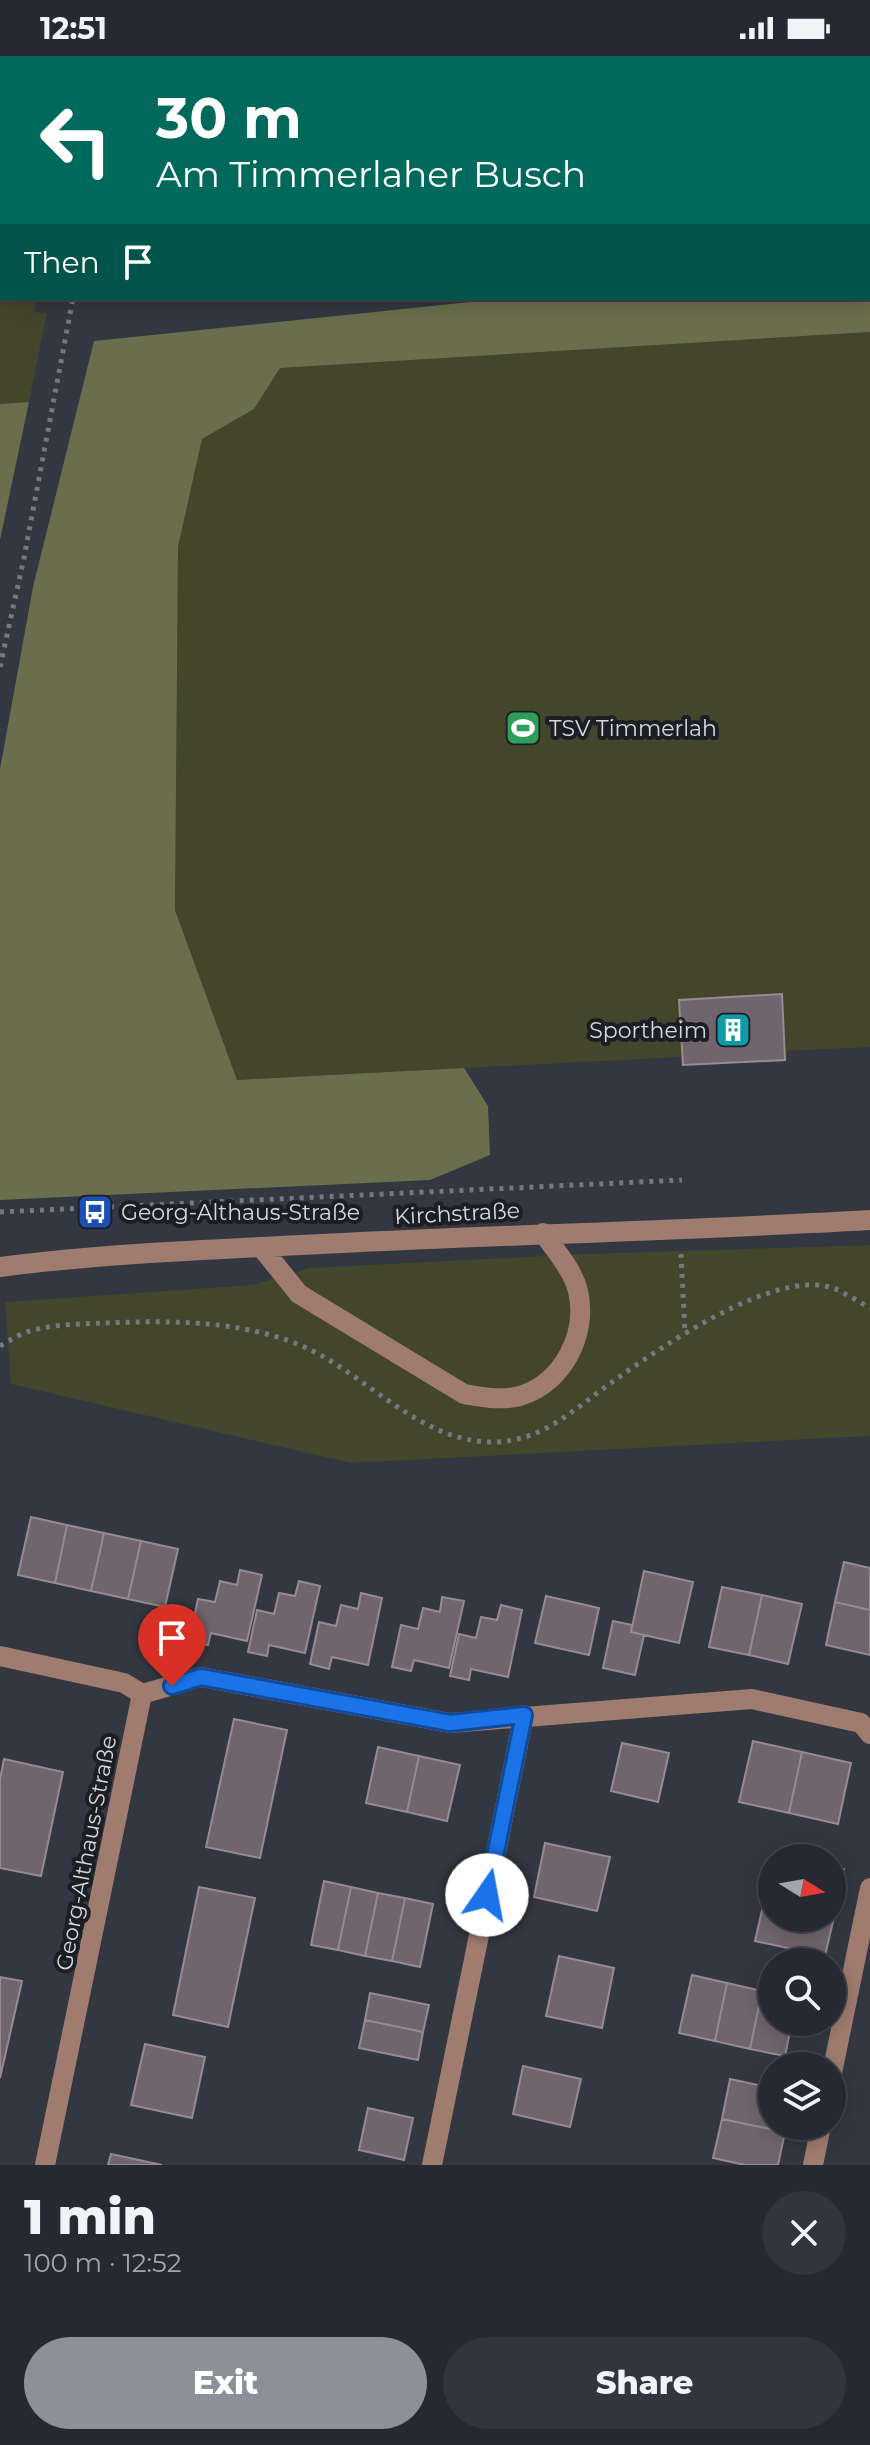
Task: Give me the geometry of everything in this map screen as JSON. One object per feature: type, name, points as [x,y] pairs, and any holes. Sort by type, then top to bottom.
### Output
[{"type":"street","name":"Kirchstraße","points":[[0,1267],[67,1259],[261,1247],[543,1233],[680,1231],[870,1220]]},
{"type":"street","points":[[261,1247],[299,1294],[464,1394],[491,1399],[519,1396],[539,1387],[569,1357],[576,1336],[581,1312],[578,1289],[543,1233]]},
{"type":"street","points":[[0,1656],[124,1683],[142,1694],[201,1677],[450,1723],[752,1699],[861,1723],[870,1734]]},
{"type":"street","name":"Georg-Althaus-Straße","points":[[45,2165],[142,1694]]},
{"type":"street","points":[[432,2165],[524,1715]]},
{"type":"street","points":[[836,2052],[870,1888]]},
{"type":"street","points":[[813,2165],[818,2140]]},
{"type":"path","points":[[0,667],[73,300]]},
{"type":"path","points":[[0,1212],[682,1180]]},
{"type":"path","points":[[680,1231],[685,1333]]},
{"type":"path","points":[[736,1306],[799,1286],[831,1288],[870,1308]]},
{"type":"green space","points":[[0,300],[36,300],[34,312],[47,313],[29,402],[0,404]]},
{"type":"green space","points":[[490,300],[870,300],[870,332],[280,368],[254,409],[202,439],[178,547],[175,910],[237,1080],[464,1068],[488,1106],[490,1155],[430,1180],[0,1200],[0,769],[33,587],[94,341]]},
{"type":"green space","name":"TSV Timmerlah","points":[[870,332],[870,1047],[787,1051],[787,1061],[682,1066],[681,1057],[237,1080],[175,910],[178,547],[202,439],[254,409],[280,368]]},
{"type":"green space","points":[[29,402],[0,540],[0,404]]},
{"type":"green space","points":[[870,1245],[870,1436],[351,1463],[11,1384],[5,1302],[252,1285],[310,1268],[584,1254]]},
{"type":"building","name":"Sportheim","points":[[782,994],[785,1060],[683,1065],[679,1000]]},
{"type":"building","points":[[31,1517],[67,1525],[55,1583],[18,1575]]},
{"type":"building","points":[[67,1525],[104,1533],[91,1591],[55,1583]]},
{"type":"building","points":[[104,1533],[141,1541],[128,1599],[91,1591]]},
{"type":"building","points":[[141,1541],[178,1549],[165,1607],[128,1599]]},
{"type":"building","points":[[844,1562],[870,1568],[870,1610],[835,1602]]},
{"type":"building","points":[[240,1570],[262,1575],[247,1641],[211,1633],[208,1645],[189,1641],[198,1599],[215,1602],[220,1581],[237,1585]]},
{"type":"building","points":[[644,1571],[693,1582],[679,1643],[631,1632]]},
{"type":"building","points":[[299,1581],[320,1586],[305,1653],[269,1645],[267,1656],[248,1652],[257,1610],[274,1614],[279,1593],[295,1596]]},
{"type":"building","points":[[722,1587],[762,1595],[749,1655],[709,1647]]},
{"type":"building","points":[[361,1593],[382,1598],[368,1665],[332,1657],[329,1669],[310,1664],[319,1622],[336,1626],[341,1605],[358,1609]]},
{"type":"building","points":[[762,1595],[802,1604],[788,1664],[749,1655]]},
{"type":"building","points":[[546,1596],[599,1608],[589,1655],[535,1643]]},
{"type":"building","points":[[442,1597],[464,1601],[449,1668],[414,1660],[411,1671],[392,1667],[401,1625],[418,1629],[423,1608],[440,1612]]},
{"type":"building","points":[[835,1602],[870,1610],[870,1655],[826,1645]]},
{"type":"building","points":[[501,1605],[522,1610],[508,1677],[471,1669],[469,1680],[450,1676],[459,1634],[476,1638],[481,1617],[497,1620]]},
{"type":"building","points":[[613,1621],[632,1625],[631,1632],[644,1635],[635,1675],[603,1668]]},
{"type":"building","points":[[234,1719],[287,1730],[260,1858],[206,1847]]},
{"type":"building","points":[[753,1741],[802,1752],[789,1813],[739,1802]]},
{"type":"building","points":[[622,1743],[669,1753],[658,1802],[611,1791]]},
{"type":"building","points":[[378,1747],[419,1756],[407,1812],[366,1803]]},
{"type":"building","points":[[802,1752],[851,1763],[838,1824],[789,1813]]},
{"type":"building","points":[[419,1756],[460,1765],[447,1821],[407,1812]]},
{"type":"building","points":[[4,1759],[63,1772],[41,1876],[0,1868],[0,1779]]},
{"type":"building","points":[[545,1843],[610,1857],[597,1911],[534,1897]]},
{"type":"building","points":[[324,1881],[351,1887],[338,1950],[311,1945]]},
{"type":"building","points":[[199,1887],[255,1898],[228,2027],[173,2015]]},
{"type":"building","points":[[351,1887],[378,1893],[365,1956],[338,1950]]},
{"type":"building","points":[[378,1893],[405,1898],[392,1961],[365,1956]]},
{"type":"building","points":[[405,1898],[433,1904],[420,1967],[392,1961]]},
{"type":"building","points":[[758,1928],[758,1932],[831,1932],[827,1948],[788,1948],[755,1941]]},
{"type":"building","points":[[559,1956],[614,1968],[602,2028],[546,2016]]},
{"type":"building","points":[[692,1975],[727,1983],[715,2041],[679,2033]]},
{"type":"building","points":[[0,1977],[22,1981],[0,2078]]},
{"type":"building","points":[[727,1983],[758,1990],[758,2010],[750,2049],[715,2041]]},
{"type":"building","points":[[370,1993],[429,2005],[423,2032],[365,2020]]},
{"type":"building","points":[[758,2010],[758,2036],[789,2036],[786,2052],[750,2049]]},
{"type":"building","points":[[365,2020],[423,2032],[418,2060],[359,2048]]},
{"type":"building","points":[[145,2044],[205,2057],[192,2118],[131,2105]]},
{"type":"building","points":[[523,2066],[581,2079],[570,2127],[513,2114]]},
{"type":"building","points":[[730,2079],[758,2085],[758,2126],[722,2119]]},
{"type":"building","points":[[368,2108],[413,2118],[404,2160],[359,2150]]},
{"type":"building","points":[[722,2119],[758,2126],[758,2140],[783,2140],[778,2165],[745,2165],[713,2158]]},
{"type":"building","points":[[111,2154],[162,2165],[108,2165]]},
{"type":"place","name":"TSV Timmerlah","points":[[523,728]]},
{"type":"place","name":"Sportheim","points":[[733,1030]]},
{"type":"place","name":"Georg-Althaus-Straße","points":[[95,1212]]},
{"type":"route","points":[[172,1686],[201,1677],[450,1723],[524,1715],[487,1895]]}]
